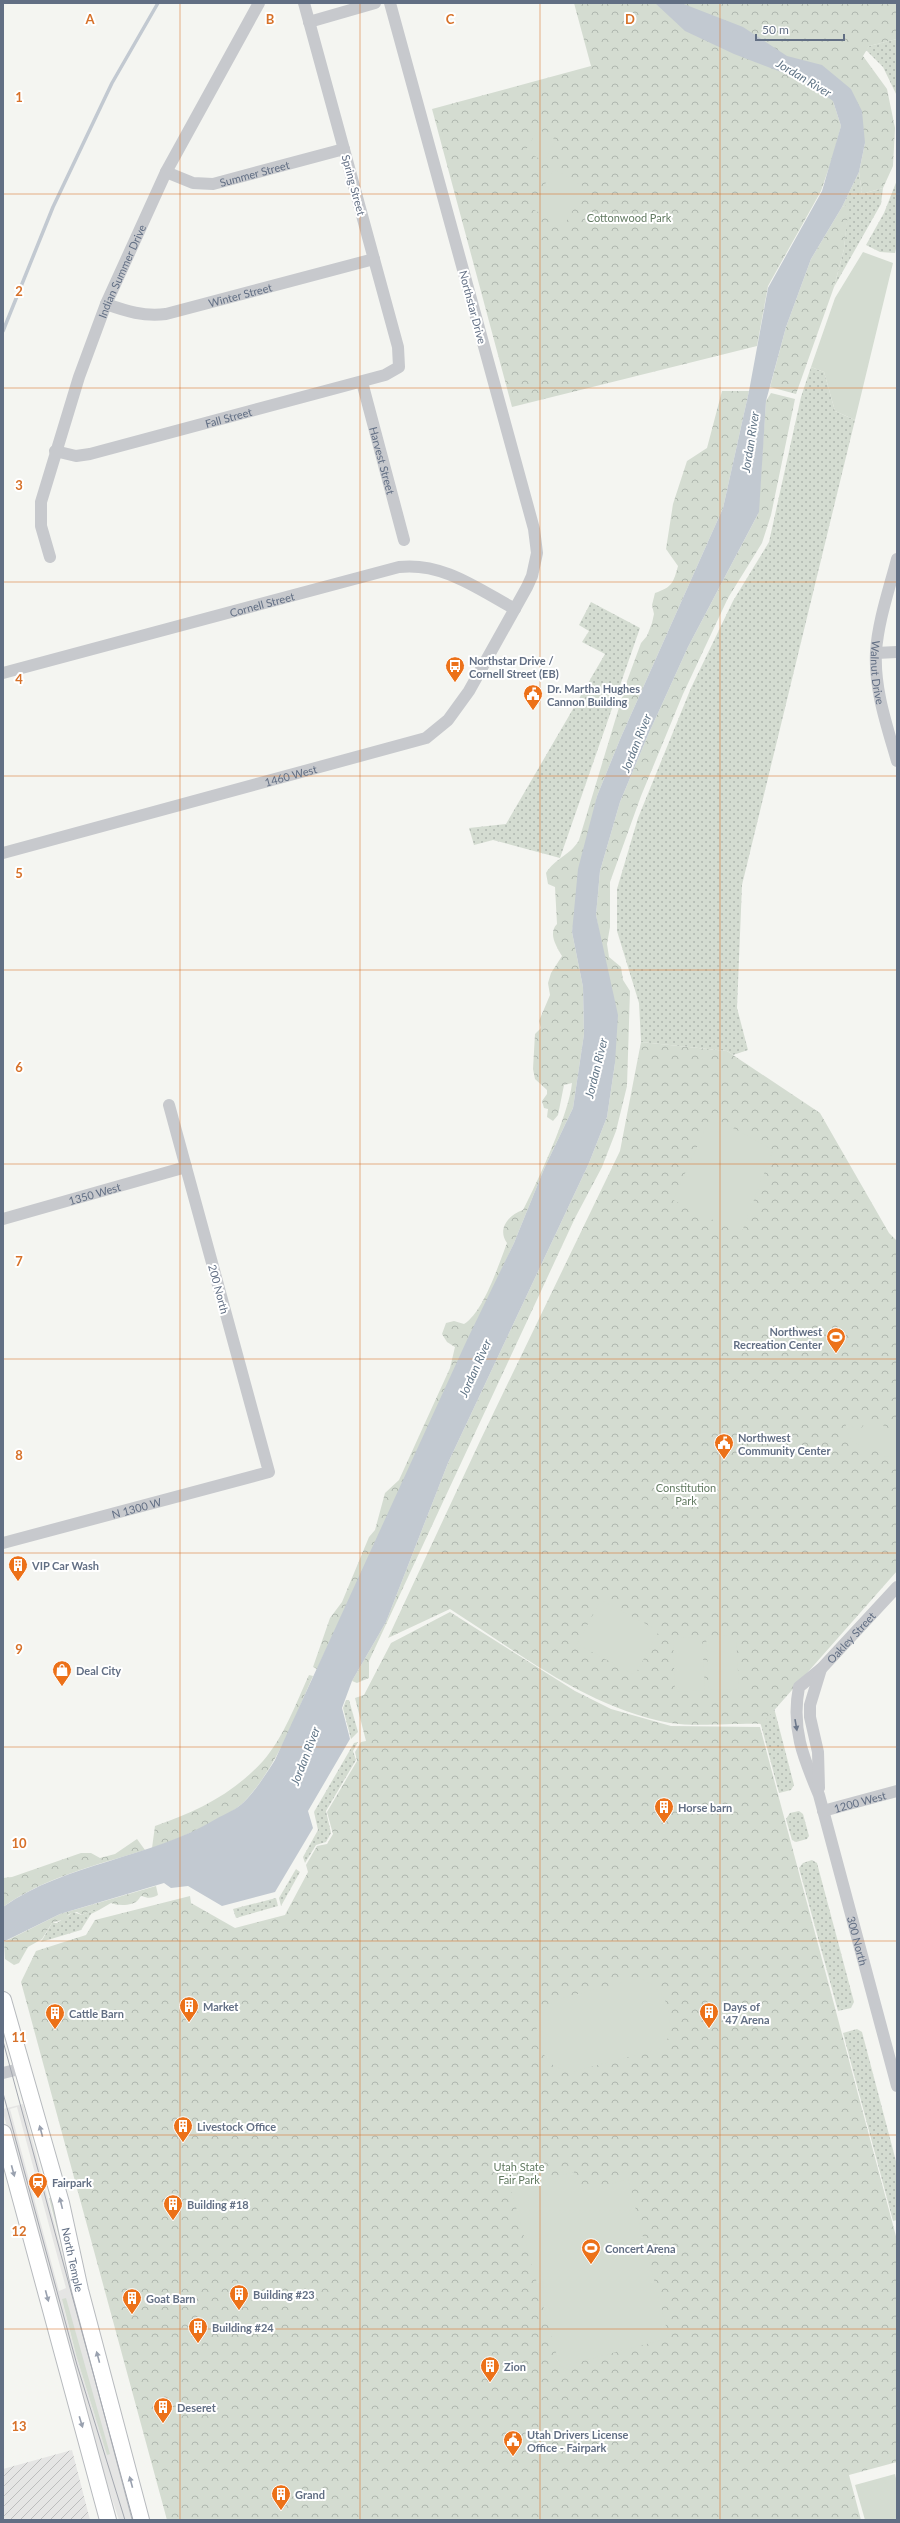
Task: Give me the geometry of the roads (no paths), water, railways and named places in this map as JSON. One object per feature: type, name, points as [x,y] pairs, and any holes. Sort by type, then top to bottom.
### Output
[{"type":"main road","name":"North Temple","points":[[3,2000],[61,2203],[80,2290],[141,2520]]},
{"type":"main road","points":[[3,2133],[108,2520]]},
{"type":"street","name":"Indian Summer Drive","points":[[50,557],[41,526],[40,510],[55,451],[106,304],[166,172],[259,3]]},
{"type":"street","name":"Spring Street","points":[[304,3],[398,347],[399,367]]},
{"type":"street","points":[[310,22],[376,3]]},
{"type":"street","name":"Northstar Drive","points":[[390,3],[534,529],[537,553],[535,565],[532,576],[514,609]]},
{"type":"street","name":"Summer Street","points":[[166,172],[193,183],[213,184],[344,149]]},
{"type":"street","name":"Winter Street","points":[[106,304],[131,312],[150,315],[166,314],[374,259]]},
{"type":"street","name":"Fall Street","points":[[55,451],[76,456],[90,454],[385,376],[399,367]]},
{"type":"street","name":"Harvest Street","points":[[362,382],[404,540]]},
{"type":"street","name":"Walnut Drive","points":[[897,559],[882,619],[876,653],[879,692],[897,761]]},
{"type":"street","name":"Cornell Street","points":[[3,673],[399,567],[428,566],[441,570],[514,609]]},
{"type":"street","name":"1460 West","points":[[3,853],[426,738],[448,720],[457,709],[514,609]]},
{"type":"street","points":[[876,653],[897,652]]},
{"type":"street","name":"200 North","points":[[169,1105],[269,1472]]},
{"type":"street","name":"1350 West","points":[[3,1219],[186,1167]]},
{"type":"street","name":"N 1300 W","points":[[3,1543],[269,1472]]},
{"type":"street","name":"Oakley Street","points":[[813,1692],[821,1669],[897,1587]]},
{"type":"street","name":"300 North","points":[[821,1669],[799,1687],[795,1719],[802,1755],[819,1795],[897,2086]]},
{"type":"street","name":"300 North","points":[[813,1692],[810,1717],[818,1752],[819,1795]]},
{"type":"street","name":"1200 West","points":[[823,1811],[897,1791]]},
{"type":"street","points":[[3,2073],[23,2068]]},
{"type":"water","name":"Jordan River","points":[[655,3],[681,3],[743,27],[787,56],[822,65],[851,89],[862,111],[865,143],[859,172],[842,207],[811,259],[786,327],[766,401],[759,512],[688,647],[648,735],[620,802],[600,871],[596,915],[618,1015],[615,1063],[607,1117],[589,1163],[448,1463],[386,1622],[352,1681],[342,1708],[350,1739],[308,1811],[313,1828],[275,1892],[222,1906],[188,1886],[171,1888],[164,1883],[60,1914],[3,1942],[3,1907],[28,1892],[54,1880],[164,1843],[191,1832],[231,1811],[241,1805],[253,1792],[275,1760],[467,1340],[514,1243],[544,1169],[573,1108],[584,1034],[583,987],[572,932],[578,869],[597,796],[621,737],[723,508],[749,391],[768,288],[822,191],[841,126],[833,101],[805,81],[734,54],[685,31]]},
{"type":"waterway","points":[[3,331],[53,207],[112,83],[158,3]]},
{"type":"tram line","points":[[3,2041],[133,2520]]},
{"type":"tram line","points":[[3,2093],[77,2365],[125,2520]]},
{"type":"place","name":"Northstar Drive / Cornell Street (EB)","points":[[455,683]]},
{"type":"place","name":"Dr. Martha Hughes Cannon Building","points":[[533,711]]},
{"type":"place","name":"Northwest Recreation Center","points":[[836,1354]]},
{"type":"place","name":"Northwest Community Center","points":[[724,1460]]},
{"type":"place","name":"VIP Car Wash","points":[[18,1582]]},
{"type":"place","name":"Deal City","points":[[62,1687]]},
{"type":"place","name":"Horse barn","points":[[664,1824]]},
{"type":"place","name":"Market","points":[[189,2023]]},
{"type":"place","name":"Days of '47 Arena","points":[[709,2029]]},
{"type":"place","name":"Cattle Barn","points":[[55,2030]]},
{"type":"place","name":"Livestock Office","points":[[183,2143]]},
{"type":"place","name":"Fairpark","points":[[38,2199]]},
{"type":"place","name":"Building #18","points":[[173,2221]]},
{"type":"place","name":"Concert Arena","points":[[591,2265]]},
{"type":"place","name":"Building #23","points":[[239,2311]]},
{"type":"place","name":"Goat Barn","points":[[132,2315]]},
{"type":"place","name":"Building #24","points":[[198,2344]]},
{"type":"place","name":"Zion","points":[[490,2383]]},
{"type":"place","name":"Deseret","points":[[163,2424]]},
{"type":"place","name":"Utah Drivers License Office - Fairpark","points":[[513,2457]]},
{"type":"place","name":"Grand","points":[[281,2511]]},
{"type":"park label","name":"Cottonwood Park","points":[[629,217]]},
{"type":"park label","name":"Constitution Park","points":[[686,1493]]},
{"type":"park label","name":"Utah State Fair Park","points":[[519,2172]]}]
